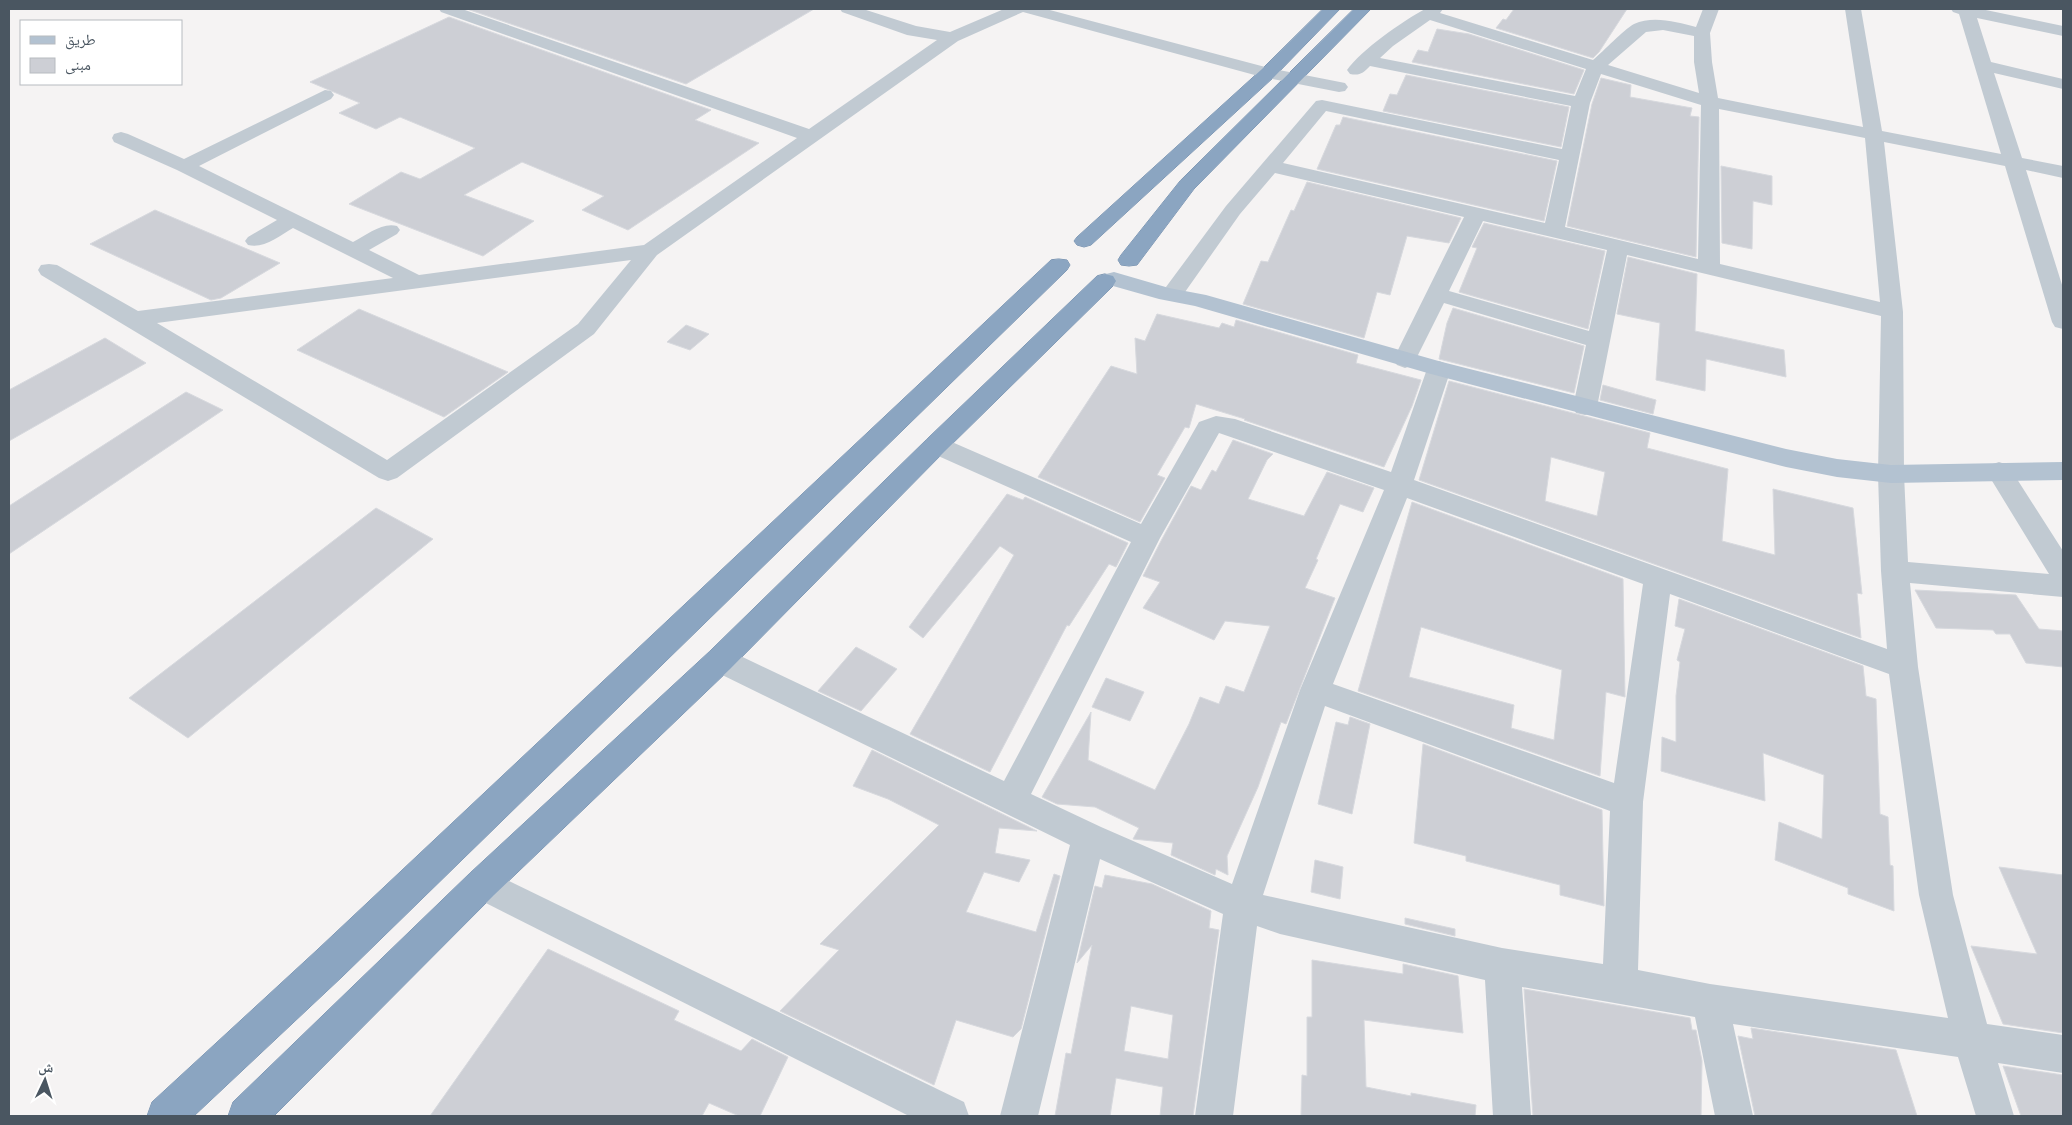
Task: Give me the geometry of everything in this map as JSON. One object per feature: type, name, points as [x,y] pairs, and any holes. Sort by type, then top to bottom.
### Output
[{"type":"highway","points":[[1084,241],[1268,73],[1332,9]]},
{"type":"highway","points":[[247,1116],[482,884],[720,660],[936,445],[1119,271],[1188,185],[1363,9]]},
{"type":"highway","points":[[1095,240],[1114,244],[1122,249],[1119,271],[1082,281],[1071,277],[1064,271],[1059,265],[1059,258],[1067,247],[1084,241],[1095,240]]},
{"type":"highway","points":[[166,1116],[337,956],[1059,265]]},
{"type":"main road","points":[[1119,271],[1177,287],[1198,300]]},
{"type":"main road","points":[[1119,271],[1167,294],[1198,300],[1405,360],[1786,458],[1837,468],[1891,474],[2063,471]]},
{"type":"street","points":[[446,9],[813,137]]},
{"type":"street","points":[[848,9],[913,31],[952,37]]},
{"type":"street","points":[[49,270],[388,472],[586,328],[650,251],[952,37],[1017,9]]},
{"type":"street","points":[[1028,9],[1268,73],[1339,88]]},
{"type":"street","points":[[1709,267],[1710,102],[1703,62],[1702,33],[1711,9]]},
{"type":"street","points":[[1853,9],[1874,136],[1892,312],[1891,474],[1895,571],[1903,667],[1936,895],[1972,1040],[1995,1116]]},
{"type":"street","points":[[2063,31],[2035,17],[1963,10],[2014,162],[2057,280],[2063,322]]},
{"type":"street","points":[[1177,287],[1233,210],[1322,105],[1365,60],[1431,11],[1595,67],[1710,102],[2063,172]]},
{"type":"street","points":[[1554,231],[1581,103],[1595,67],[1640,28],[1648,25],[1672,27],[1702,33]]},
{"type":"street","points":[[1365,60],[1581,103]]},
{"type":"street","points":[[1983,65],[2063,84]]},
{"type":"street","points":[[184,166],[326,95]]},
{"type":"street","points":[[1322,105],[1570,156]]},
{"type":"street","points":[[121,138],[184,166],[417,282]]},
{"type":"street","points":[[1270,166],[1709,267],[1892,312]]},
{"type":"street","points":[[1405,360],[1476,213]]},
{"type":"street","points":[[255,241],[293,220]]},
{"type":"street","points":[[354,250],[390,230]]},
{"type":"street","points":[[1585,407],[1618,246]]},
{"type":"street","points":[[134,319],[650,251]]},
{"type":"street","points":[[1436,294],[1598,342]]},
{"type":"street","points":[[1214,1116],[1242,905],[1316,690],[1399,485],[1439,369]]},
{"type":"street","points":[[1012,799],[1147,538],[1208,428],[1216,424],[1226,425],[1399,485],[1903,667]]},
{"type":"street","points":[[936,445],[1147,538]]},
{"type":"street","points":[[1998,471],[2063,573]]},
{"type":"street","points":[[1895,571],[2063,586]]},
{"type":"street","points":[[1620,985],[1626,802],[1658,578]]},
{"type":"street","points":[[720,660],[1090,838],[1242,905],[1280,916],[1502,966],[1710,1002],[2063,1054]]},
{"type":"street","points":[[1316,690],[1626,802]]},
{"type":"street","points":[[1019,1116],[1090,838]]},
{"type":"street","points":[[482,884],[950,1116]]},
{"type":"street","points":[[1502,966],[1512,1116]]},
{"type":"street","points":[[1710,1002],[1734,1116]]},
{"type":"building","points":[[467,9],[814,9],[686,84]]},
{"type":"building","points":[[1514,9],[1627,9],[1599,52],[1593,58],[1496,28],[1503,19],[1506,20]]},
{"type":"building","points":[[449,17],[711,110],[695,120],[759,143],[628,230],[582,210],[604,196],[522,162],[464,195],[534,221],[483,256],[349,204],[401,172],[420,179],[475,148],[400,117],[376,129],[339,113],[360,103],[310,82]]},
{"type":"building","points":[[1437,29],[1469,34],[1584,70],[1574,94],[1412,62],[1418,50],[1428,52]]},
{"type":"building","points":[[1406,75],[1569,107],[1561,147],[1383,111],[1390,94],[1397,95]]},
{"type":"building","points":[[1601,78],[1631,85],[1630,97],[1692,108],[1690,116],[1699,117],[1696,257],[1567,226],[1592,104]]},
{"type":"building","points":[[1343,117],[1557,161],[1544,221],[1317,169],[1336,125],[1340,125]]},
{"type":"building","points":[[1721,166],[1772,176],[1772,205],[1753,201],[1752,249],[1722,243]]},
{"type":"building","points":[[1307,182],[1461,218],[1449,243],[1407,236],[1390,295],[1377,292],[1364,338],[1243,304],[1261,261],[1268,262],[1291,210],[1294,211]]},
{"type":"building","points":[[155,210],[280,263],[221,298],[211,300],[90,244]]},
{"type":"building","points":[[1484,223],[1605,251],[1588,329],[1459,292],[1477,248],[1472,247]]},
{"type":"building","points":[[1628,257],[1697,274],[1695,331],[1784,350],[1786,377],[1706,359],[1705,391],[1656,380],[1660,323],[1617,314]]},
{"type":"building","points":[[1453,308],[1584,346],[1574,393],[1439,359],[1447,323]]},
{"type":"building","points":[[359,309],[508,372],[444,417],[297,350]]},
{"type":"building","points":[[1157,314],[1219,328],[1222,323],[1234,327],[1236,320],[1358,355],[1356,363],[1421,380],[1412,406],[1384,467],[1196,404],[1189,428],[1185,427],[1157,475],[1165,478],[1140,522],[1038,477],[1111,366],[1137,374],[1135,338],[1145,341]]},
{"type":"building","points":[[686,325],[709,334],[690,350],[667,342]]},
{"type":"building","points":[[105,338],[146,363],[9,441],[9,390]]},
{"type":"building","points":[[1449,381],[1650,433],[1647,448],[1728,469],[1722,541],[1775,555],[1773,489],[1853,508],[1862,594],[1857,593],[1861,638],[1419,480]],"holes":[[[1551,457],[1605,472],[1597,516],[1545,501]]]},
{"type":"building","points":[[1603,385],[1656,400],[1653,414],[1600,400]]},
{"type":"building","points":[[186,392],[223,410],[9,554],[9,506]]},
{"type":"building","points":[[1233,440],[1273,454],[1267,460],[1248,499],[1304,516],[1327,472],[1374,488],[1363,512],[1340,504],[1316,559],[1318,560],[1305,588],[1335,598],[1286,724],[1281,722],[1258,787],[1227,856],[1228,875],[1216,869],[1215,875],[1171,855],[1173,843],[1133,839],[1139,828],[1095,807],[1057,804],[1042,797],[1091,712],[1088,760],[1155,790],[1189,724],[1200,697],[1219,704],[1226,686],[1244,692],[1270,626],[1225,621],[1214,640],[1143,608],[1160,582],[1143,576],[1162,539],[1191,486],[1201,490],[1212,470],[1216,472]]},
{"type":"building","points":[[1007,494],[1023,500],[1025,497],[1128,543],[1116,567],[1109,564],[1069,626],[1067,625],[990,772],[910,734],[1014,555],[1000,546],[923,638],[909,627]]},
{"type":"building","points":[[1412,502],[1623,579],[1625,697],[1606,692],[1600,776],[1358,691]],"holes":[[[1421,627],[1562,670],[1554,740],[1511,728],[1514,705],[1409,677]]]},
{"type":"building","points":[[376,508],[433,539],[188,738],[129,698]]},
{"type":"building","points":[[1915,590],[2016,595],[2039,629],[2063,631],[2063,667],[2026,663],[2010,634],[1996,634],[1993,630],[1936,628]]},
{"type":"building","points":[[1679,599],[1863,666],[1866,696],[1876,699],[1880,814],[1888,817],[1890,865],[1893,866],[1894,911],[1848,894],[1848,888],[1775,860],[1779,822],[1822,839],[1824,775],[1763,753],[1765,801],[1661,771],[1662,737],[1676,742],[1676,696],[1680,662],[1677,660],[1685,629],[1675,626]]},
{"type":"building","points":[[856,647],[897,669],[861,711],[818,691]]},
{"type":"building","points":[[1106,678],[1144,692],[1130,721],[1092,707]]},
{"type":"building","points":[[1350,717],[1370,724],[1352,814],[1318,804],[1336,722],[1348,725]]},
{"type":"building","points":[[1423,744],[1602,810],[1604,906],[1560,895],[1560,885],[1466,861],[1466,856],[1414,843]]},
{"type":"building","points":[[872,750],[1037,831],[999,828],[995,853],[1030,860],[1019,882],[984,872],[966,912],[1036,932],[1054,874],[1060,876],[1021,1029],[1013,1037],[956,1020],[934,1085],[780,1011],[839,950],[820,944],[939,825],[888,799],[853,786]]},
{"type":"building","points":[[1315,860],[1343,867],[1340,899],[1311,892]]},
{"type":"building","points":[[1999,867],[2063,875],[2063,1033],[2003,1024],[1971,946],[2037,954]]},
{"type":"building","points":[[1105,875],[1152,884],[1211,911],[1209,928],[1219,930],[1193,1116],[1160,1116],[1163,1087],[1116,1078],[1110,1116],[1055,1116],[1066,1053],[1071,1054],[1092,945],[1077,963],[1095,886],[1102,888]],"holes":[[[1131,1006],[1173,1015],[1168,1059],[1124,1051]]]},
{"type":"building","points":[[1405,918],[1455,929],[1455,936],[1405,924]]},
{"type":"building","points":[[548,949],[679,1011],[674,1020],[741,1051],[752,1039],[788,1057],[760,1116],[739,1116],[709,1103],[702,1116],[430,1116]]},
{"type":"building","points":[[1312,960],[1403,974],[1403,964],[1458,976],[1463,1033],[1364,1020],[1366,1087],[1411,1096],[1411,1093],[1476,1105],[1475,1116],[1301,1116],[1302,1075],[1307,1076],[1307,1017],[1312,1017]]},
{"type":"building","points":[[1524,989],[1690,1018],[1692,1030],[1696,1030],[1702,1061],[1701,1116],[1533,1116]]},
{"type":"building","points":[[1751,1028],[1896,1050],[1917,1116],[1755,1116],[1738,1036],[1753,1039]]},
{"type":"building","points":[[2003,1066],[2063,1075],[2063,1116],[2021,1116]]}]
